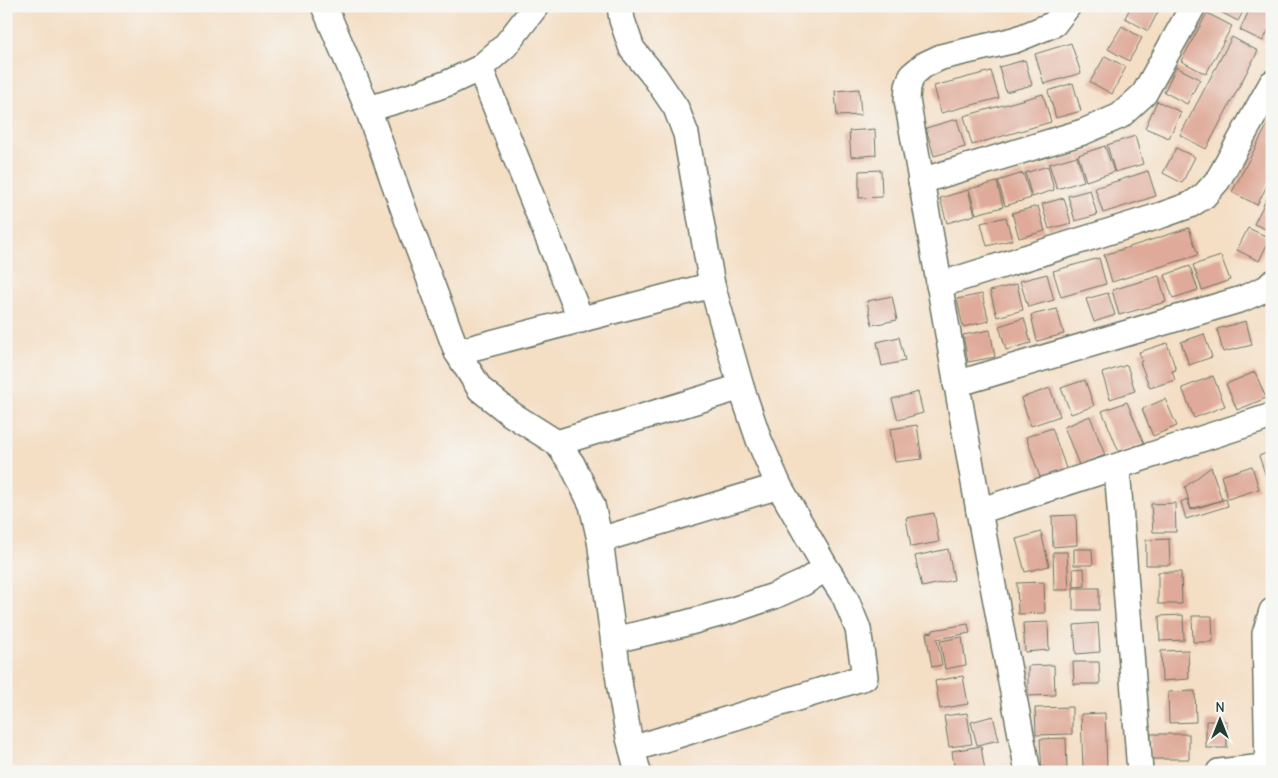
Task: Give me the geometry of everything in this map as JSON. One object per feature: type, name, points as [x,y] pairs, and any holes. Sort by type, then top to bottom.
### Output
[{"type":"street","points":[[324,6],[368,109],[457,352],[480,389],[511,414],[557,443],[572,464],[592,505],[600,540],[620,688],[635,760],[865,677],[858,629],[845,597],[826,568],[779,486],[759,440],[741,387],[712,285],[686,134],[676,108],[655,77],[632,49],[622,20],[620,6]]},
{"type":"street","points":[[368,109],[448,83],[480,68],[505,46],[536,6]]},
{"type":"street","points":[[1028,772],[956,384],[907,100],[908,87],[912,75],[924,65],[941,57],[1015,40],[1054,24],[1068,6]]},
{"type":"street","points":[[921,181],[1083,132],[1120,116],[1144,94],[1193,6]]},
{"type":"street","points":[[480,68],[580,320]]},
{"type":"street","points":[[939,285],[1190,205],[1204,196],[1218,180],[1272,83]]},
{"type":"street","points":[[956,384],[1242,299],[1267,288],[1272,283]]},
{"type":"street","points":[[457,352],[712,285]]},
{"type":"street","points":[[557,443],[741,387]]},
{"type":"street","points":[[979,511],[1272,416]]},
{"type":"street","points":[[1116,467],[1140,772]]},
{"type":"street","points":[[600,540],[779,486]]},
{"type":"street","points":[[614,640],[730,611],[774,596],[804,583],[826,568]]},
{"type":"street","points":[[1219,772],[1270,766],[1265,634],[1272,611]]},
{"type":"building","points":[[1131,6],[1152,6],[1159,10],[1148,31],[1125,18]]},
{"type":"building","points":[[1214,6],[1246,6],[1238,21],[1213,8]]},
{"type":"building","points":[[1251,6],[1272,6],[1272,23],[1263,41],[1240,30]]},
{"type":"building","points":[[1207,13],[1232,26],[1206,74],[1181,61]]},
{"type":"building","points":[[1122,26],[1142,38],[1129,61],[1108,49]]},
{"type":"building","points":[[1232,37],[1258,51],[1206,149],[1180,135]]},
{"type":"building","points":[[1071,43],[1081,73],[1044,84],[1035,54]]},
{"type":"building","points":[[1105,56],[1126,67],[1112,94],[1090,82]]},
{"type":"building","points":[[1025,60],[1032,85],[1006,92],[999,67]]},
{"type":"building","points":[[1176,67],[1200,79],[1187,104],[1164,92]]},
{"type":"building","points":[[991,71],[999,98],[941,113],[934,86]]},
{"type":"building","points":[[1073,83],[1081,111],[1056,118],[1048,91]]},
{"type":"building","points":[[859,89],[861,115],[837,116],[835,91]]},
{"type":"building","points":[[1043,94],[1051,122],[972,145],[964,116]]},
{"type":"building","points":[[1157,101],[1181,112],[1169,138],[1145,128]]},
{"type":"building","points":[[1272,116],[1272,176],[1257,205],[1232,192]]},
{"type":"building","points":[[957,119],[965,147],[934,156],[926,128]]},
{"type":"building","points":[[875,129],[876,155],[851,157],[849,131]]},
{"type":"building","points":[[1135,136],[1143,164],[1115,172],[1107,145]]},
{"type":"building","points":[[1105,146],[1114,172],[1086,181],[1078,155]]},
{"type":"building","points":[[1176,148],[1195,157],[1182,183],[1163,173]]},
{"type":"building","points":[[1077,156],[1084,181],[1057,189],[1049,164]]},
{"type":"building","points":[[1048,166],[1054,190],[1032,197],[1025,173]]},
{"type":"building","points":[[881,170],[882,197],[859,198],[859,171]]},
{"type":"building","points":[[1148,171],[1156,196],[1103,213],[1095,188]]},
{"type":"building","points":[[1023,173],[1031,198],[1005,206],[998,181]]},
{"type":"building","points":[[997,182],[1003,207],[976,214],[969,189]]},
{"type":"building","points":[[968,190],[975,215],[947,223],[940,198]]},
{"type":"building","points":[[1090,190],[1097,215],[1075,221],[1068,196]]},
{"type":"building","points":[[1064,198],[1071,223],[1049,229],[1042,204]]},
{"type":"building","points":[[1267,198],[1272,200],[1272,232],[1254,224]]},
{"type":"building","points":[[1038,206],[1045,231],[1019,238],[1012,213]]},
{"type":"building","points":[[1006,217],[1012,240],[987,246],[981,223]]},
{"type":"building","points":[[1189,228],[1198,255],[1112,282],[1104,255]]},
{"type":"building","points":[[1248,228],[1270,238],[1259,261],[1237,250]]},
{"type":"building","points":[[1221,256],[1230,280],[1202,290],[1193,265]]},
{"type":"building","points":[[1099,258],[1106,284],[1061,297],[1053,271]]},
{"type":"building","points":[[1190,266],[1198,290],[1173,298],[1165,275]]},
{"type":"building","points":[[1047,274],[1054,300],[1028,307],[1020,281]]},
{"type":"building","points":[[1159,276],[1166,302],[1119,315],[1112,290]]},
{"type":"building","points":[[1017,284],[1023,310],[997,317],[990,291]]},
{"type":"building","points":[[1108,293],[1115,315],[1094,322],[1086,299]]},
{"type":"building","points":[[982,294],[989,321],[963,327],[957,299]]},
{"type":"building","points":[[892,296],[897,320],[872,325],[867,301]]},
{"type":"building","points":[[1057,309],[1064,334],[1037,341],[1031,315]]},
{"type":"building","points":[[1024,318],[1031,343],[1006,350],[999,326]]},
{"type":"building","points":[[1246,321],[1252,345],[1223,352],[1217,329]]},
{"type":"building","points":[[990,330],[995,357],[968,362],[963,335]]},
{"type":"building","points":[[1204,334],[1212,357],[1189,365],[1181,342]]},
{"type":"building","points":[[899,337],[905,361],[882,366],[877,342]]},
{"type":"building","points":[[1167,343],[1176,370],[1172,371],[1175,380],[1150,388],[1140,362],[1142,361],[1139,352]]},
{"type":"building","points":[[1127,365],[1135,391],[1110,399],[1102,373]]},
{"type":"building","points":[[1255,372],[1266,398],[1237,410],[1226,384]]},
{"type":"building","points":[[1213,376],[1225,406],[1194,418],[1182,388]]},
{"type":"building","points":[[1085,380],[1094,406],[1071,414],[1061,388]]},
{"type":"building","points":[[1050,388],[1060,416],[1031,426],[1021,398]]},
{"type":"building","points":[[918,392],[923,413],[898,420],[892,399]]},
{"type":"building","points":[[1165,399],[1177,426],[1153,436],[1142,409]]},
{"type":"building","points":[[1127,402],[1144,443],[1119,452],[1102,411]]},
{"type":"building","points":[[1090,416],[1105,455],[1079,465],[1064,427]]},
{"type":"building","points":[[917,425],[922,459],[895,462],[890,429]]},
{"type":"building","points":[[1052,428],[1067,471],[1041,480],[1026,437]]},
{"type":"building","points":[[1272,451],[1272,477],[1267,479],[1259,456]]},
{"type":"building","points":[[1252,466],[1259,489],[1228,499],[1221,476]]},
{"type":"building","points":[[1211,467],[1222,500],[1191,509],[1185,487]]},
{"type":"building","points":[[1187,499],[1191,510],[1226,499],[1228,506],[1186,519],[1181,502]]},
{"type":"building","points":[[1175,503],[1176,532],[1153,532],[1151,504]]},
{"type":"building","points":[[934,513],[939,542],[911,547],[906,518]]},
{"type":"building","points":[[1076,515],[1077,545],[1053,547],[1052,516]]},
{"type":"building","points":[[1041,532],[1049,566],[1025,572],[1016,539]]},
{"type":"building","points":[[1169,539],[1170,565],[1146,565],[1146,540]]},
{"type":"building","points":[[948,549],[954,580],[922,587],[915,556]]},
{"type":"building","points":[[1074,549],[1092,549],[1093,565],[1074,565]]},
{"type":"building","points":[[1053,552],[1067,552],[1069,590],[1054,590]]},
{"type":"building","points":[[1084,568],[1085,586],[1074,587],[1073,569]]},
{"type":"building","points":[[1158,572],[1181,572],[1182,604],[1158,604]]},
{"type":"building","points":[[1044,582],[1045,613],[1018,614],[1017,583]]},
{"type":"building","points":[[1073,588],[1099,588],[1099,610],[1073,610]]},
{"type":"building","points":[[1183,615],[1184,640],[1160,641],[1159,616]]},
{"type":"building","points":[[1192,616],[1212,616],[1213,642],[1193,642]]},
{"type":"building","points":[[1048,622],[1049,650],[1025,652],[1023,623]]},
{"type":"building","points":[[1098,623],[1100,652],[1076,654],[1074,625]]},
{"type":"building","points":[[968,624],[970,633],[937,639],[942,665],[932,667],[926,633]]},
{"type":"building","points":[[962,637],[966,665],[945,669],[940,641]]},
{"type":"building","points":[[1188,650],[1189,679],[1162,681],[1161,651]]},
{"type":"building","points":[[1073,662],[1099,662],[1100,684],[1074,684]]},
{"type":"building","points":[[1054,665],[1055,695],[1028,696],[1028,666]]},
{"type":"building","points":[[963,676],[968,704],[940,709],[935,681]]},
{"type":"building","points":[[1195,691],[1196,722],[1169,723],[1168,692]]},
{"type":"building","points":[[1072,707],[1072,734],[1036,735],[1035,708]]},
{"type":"building","points":[[967,713],[972,744],[949,747],[944,716]]},
{"type":"building","points":[[1105,713],[1107,768],[1083,769],[1081,714]]},
{"type":"building","points":[[993,716],[999,740],[977,745],[971,722]]},
{"type":"building","points":[[1206,721],[1227,721],[1227,748],[1206,748]]},
{"type":"building","points":[[1151,734],[1189,734],[1189,759],[1151,759]]},
{"type":"building","points":[[1066,738],[1067,771],[1042,772],[1040,739]]},
{"type":"building","points":[[981,746],[985,772],[955,772],[952,751]]}]
